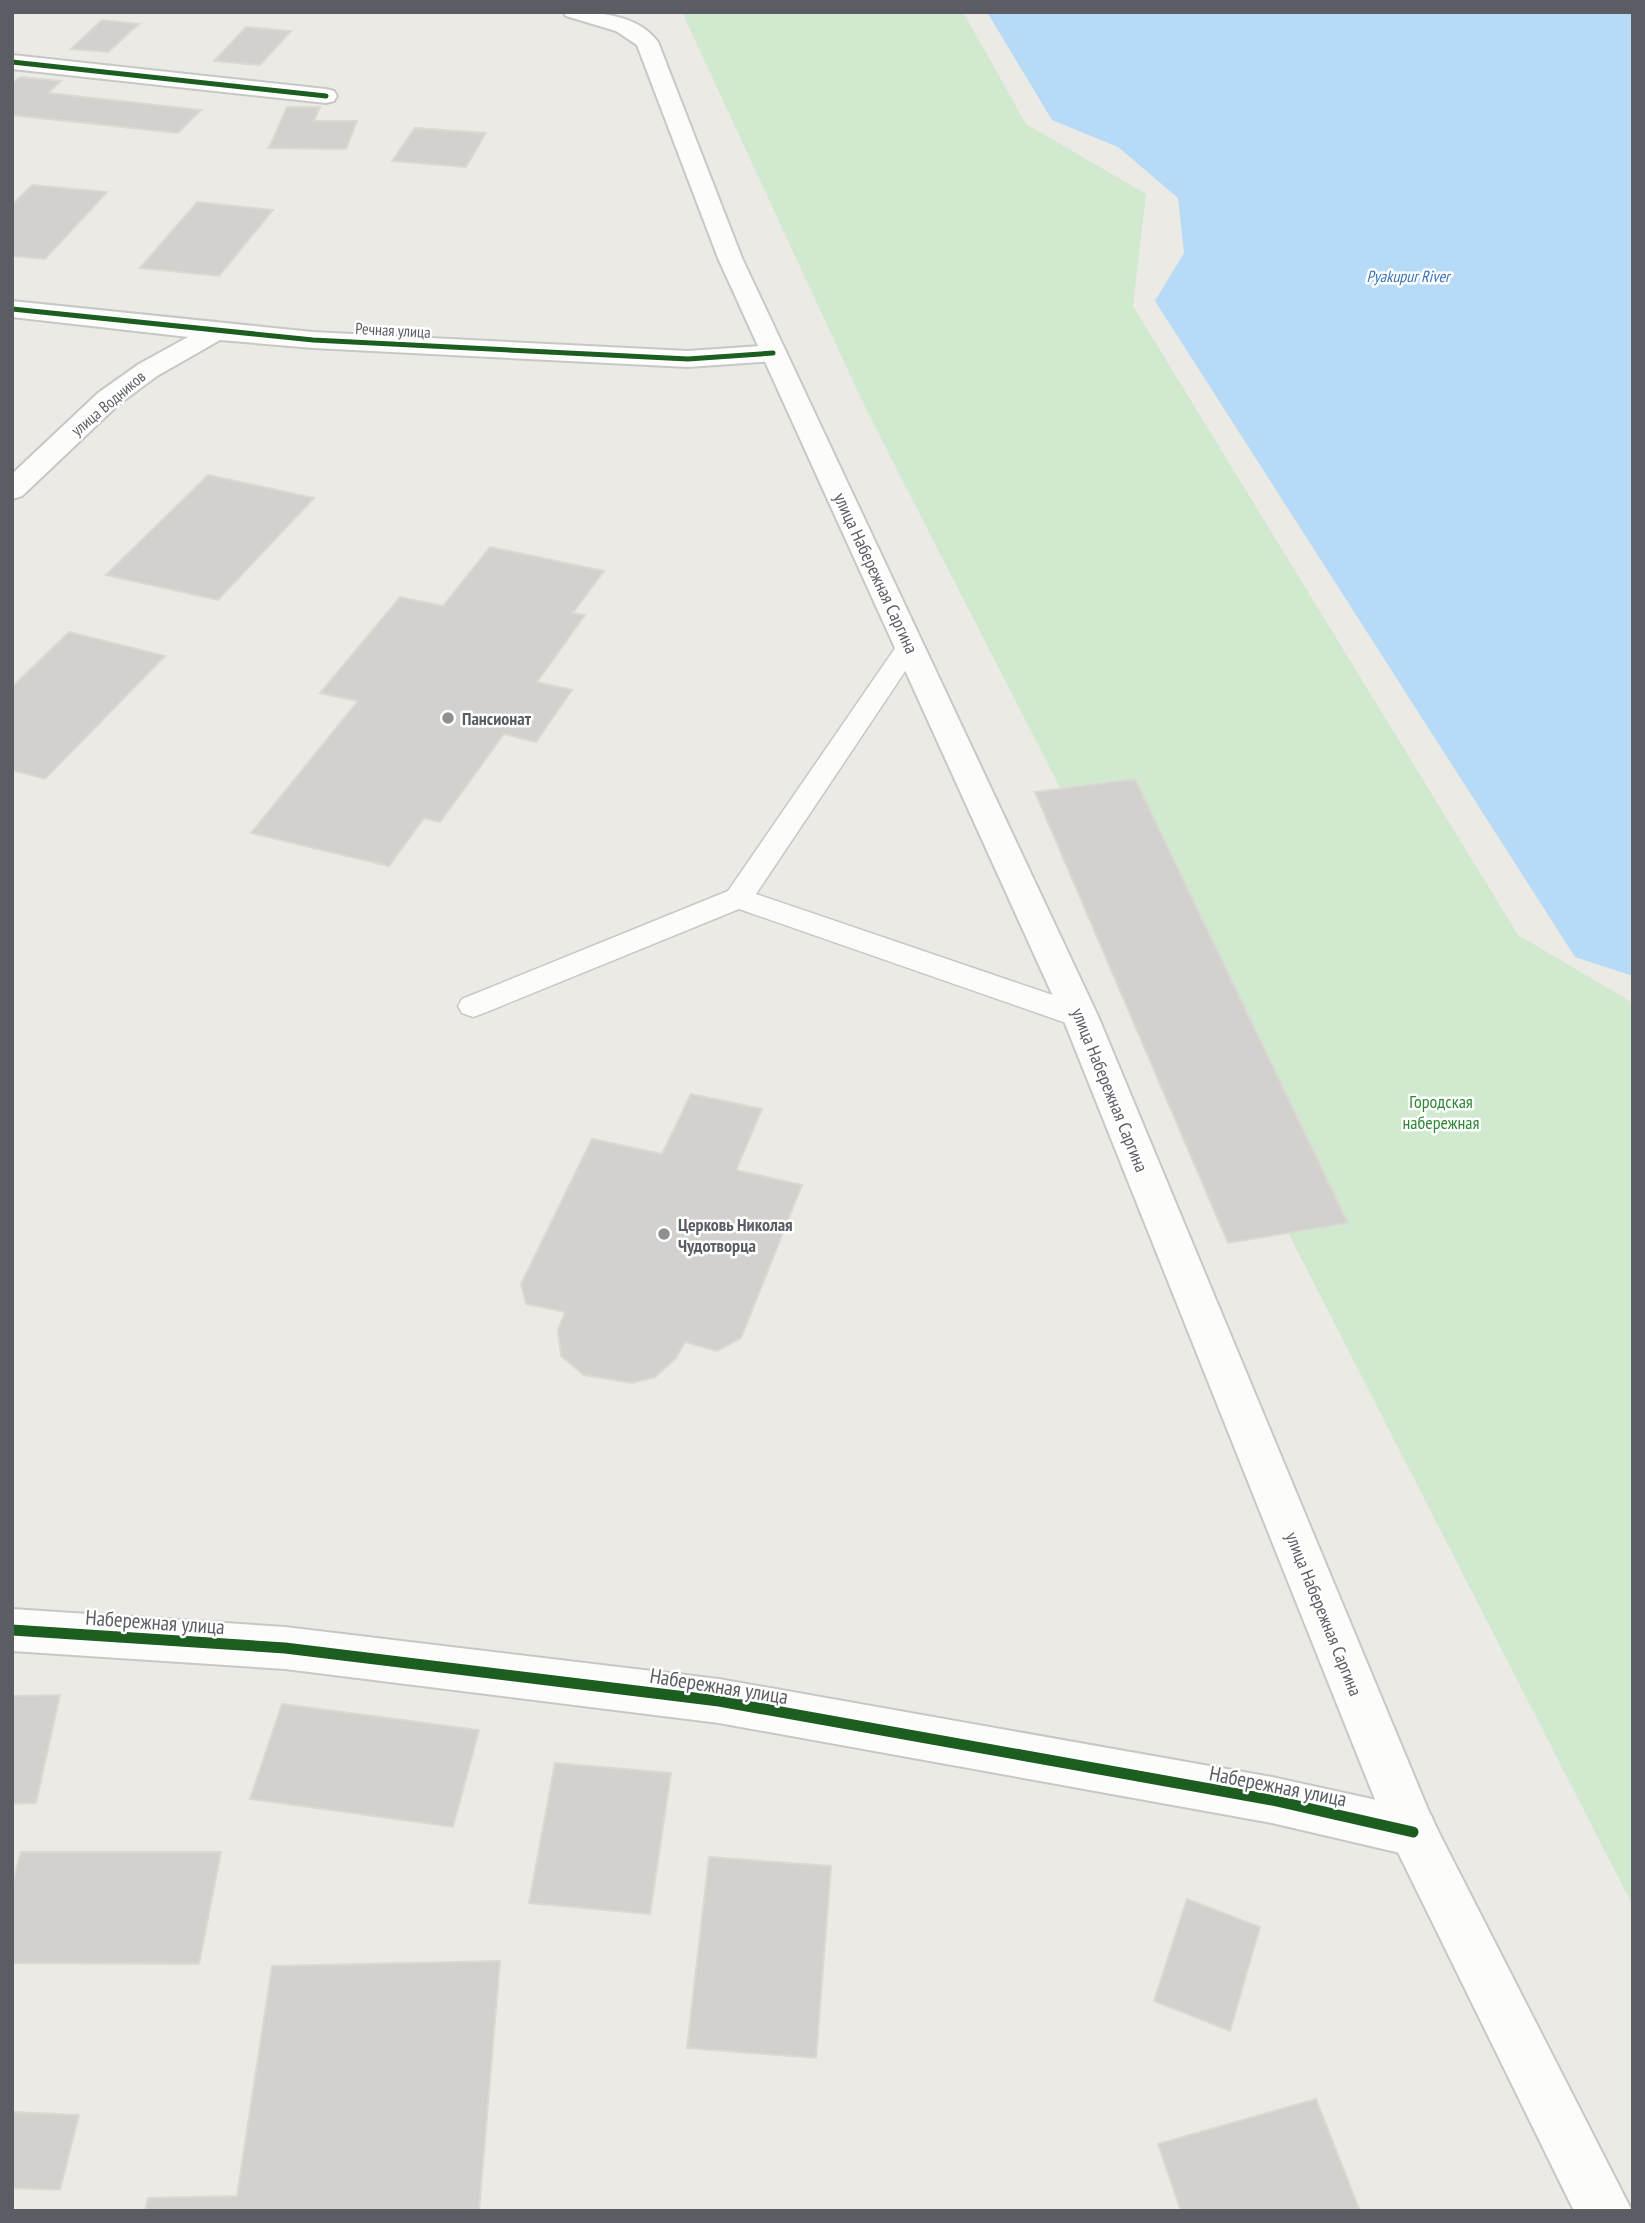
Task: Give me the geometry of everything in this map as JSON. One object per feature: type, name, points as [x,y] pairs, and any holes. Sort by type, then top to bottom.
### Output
[{"type":"main road","name":"улица Набережная Саргина","points":[[573,12],[624,26],[646,42],[730,258],[1080,1016],[1413,1832],[1604,2211]]},
{"type":"main road","points":[[12,62],[326,96]]},
{"type":"main road","name":"Речная улица","points":[[12,309],[215,332],[611,356],[688,359],[773,353]]},
{"type":"main road","name":"улица Водников","points":[[12,490],[108,399],[148,370],[215,332]]},
{"type":"main road","name":"Набережная улица","points":[[12,1630],[285,1648],[719,1701],[1272,1800],[1413,1832]]},
{"type":"lane","points":[[473,1006],[738,898],[909,646]]},
{"type":"lane","points":[[738,898],[1080,1016]]},
{"type":"green space","name":"Городская набережная","points":[[682,12],[963,12],[1026,124],[1146,194],[1133,306],[1518,935],[1633,1003],[1633,1906],[866,409]]},
{"type":"water","name":"Pyakupur River","points":[[987,12],[1633,12],[1633,976],[1575,957],[1155,301],[1184,253],[1178,198],[1118,147],[1052,120]]},
{"type":"building","points":[[102,20],[139,24],[108,52],[71,49]]},
{"type":"building","points":[[246,27],[291,31],[260,65],[214,61]]},
{"type":"building","points":[[20,77],[61,81],[48,93],[201,110],[178,133],[12,115],[12,84]]},
{"type":"building","points":[[287,107],[320,107],[314,121],[357,121],[346,149],[269,148]]},
{"type":"building","points":[[415,128],[486,133],[466,167],[392,161]]},
{"type":"building","points":[[32,185],[107,192],[45,259],[12,256],[12,205]]},
{"type":"building","points":[[197,202],[273,210],[219,276],[140,268]]},
{"type":"building","points":[[208,475],[314,498],[218,600],[106,575]]},
{"type":"building","name":"Пансионат","points":[[490,547],[604,571],[573,613],[585,615],[537,682],[572,690],[536,742],[504,734],[440,822],[424,818],[389,866],[251,833],[358,701],[320,693],[400,597],[443,606]]},
{"type":"building","points":[[69,632],[165,656],[45,779],[12,770],[12,687]]},
{"type":"building","points":[[1135,779],[1348,1223],[1228,1243],[1035,792]]},
{"type":"building","name":"Церковь Николая Чудотворца","points":[[691,1094],[762,1109],[736,1170],[802,1185],[741,1338],[717,1351],[685,1342],[676,1358],[655,1377],[632,1383],[584,1375],[561,1356],[558,1330],[565,1312],[526,1304],[521,1284],[592,1139],[662,1154]]},
{"type":"building","points":[[60,1695],[36,1803],[12,1804],[12,1696]]},
{"type":"building","points":[[282,1704],[479,1730],[453,1827],[250,1799]]},
{"type":"building","points":[[555,1763],[671,1773],[650,1914],[529,1903]]},
{"type":"building","points":[[21,1852],[221,1852],[199,1964],[12,1963],[12,1886]]},
{"type":"building","points":[[709,1857],[831,1866],[816,2058],[687,2048]]},
{"type":"building","points":[[1187,1899],[1260,1927],[1230,2031],[1154,2001]]},
{"type":"building","points":[[500,1961],[479,2211],[145,2211],[148,2198],[237,2196],[272,1966]]},
{"type":"building","points":[[1316,2099],[1360,2211],[1181,2211],[1158,2144]]},
{"type":"building","points":[[12,2112],[79,2115],[60,2190],[12,2188]]},
{"type":"cycle path","points":[[12,62],[326,96]]},
{"type":"cycle path","points":[[12,309],[313,340],[688,359],[773,353]]},
{"type":"cycle path","points":[[12,1630],[285,1648],[719,1701],[1272,1800],[1413,1832]]},
{"type":"place","name":"Пансионат","points":[[448,718]]},
{"type":"place","name":"Церковь Николая Чудотворца","points":[[664,1234]]}]
